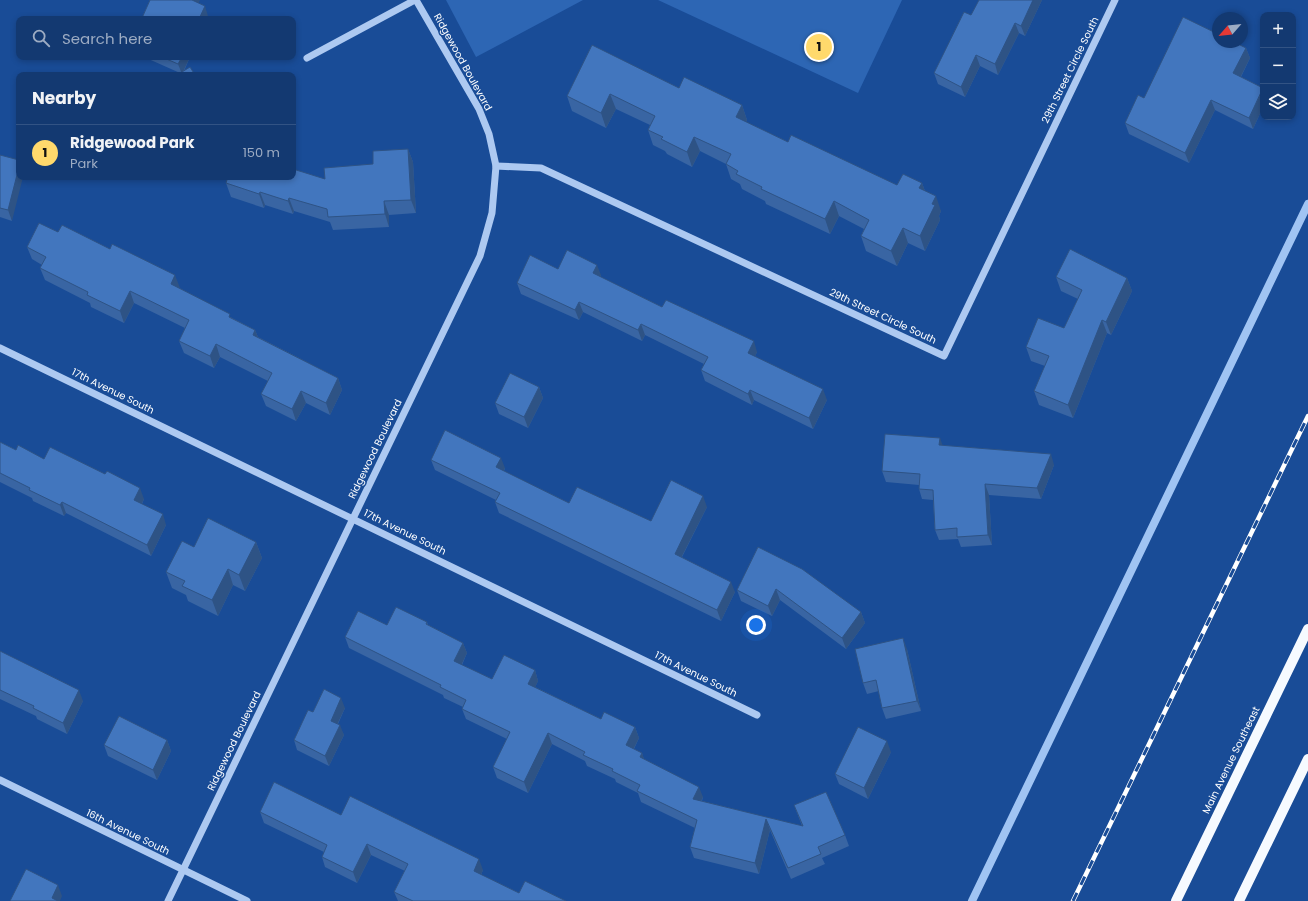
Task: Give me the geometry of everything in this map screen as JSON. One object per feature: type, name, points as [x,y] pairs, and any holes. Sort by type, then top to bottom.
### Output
[{"type":"main road","name":"Main Avenue Southeast","points":[[1176,901],[1308,629]]},
{"type":"main road","points":[[1239,901],[1308,759]]},
{"type":"street","points":[[307,58],[416,0]]},
{"type":"street","name":"Ridgewood Boulevard","points":[[168,901],[480,256],[492,213],[496,166],[489,134],[480,108],[416,0]]},
{"type":"street","name":"29th Street Circle South","points":[[496,166],[541,168],[944,356],[1115,0]]},
{"type":"street","name":"17th Avenue South","points":[[0,348],[353,517],[758,715]]},
{"type":"street","name":"16th Avenue South","points":[[0,780],[247,901]]},
{"type":"shaded area","points":[[446,0],[583,0],[476,57]]},
{"type":"shaded area","points":[[658,0],[902,0],[858,93]]},
{"type":"building","points":[[150,0],[192,0],[205,6],[200,16],[143,16]]},
{"type":"building","points":[[979,0],[1033,0],[1021,26],[1015,23],[995,64],[976,55],[961,87],[934,73],[964,12],[971,15]]},
{"type":"building","points":[[1183,17],[1212,31],[1212,48],[1246,48],[1233,73],[1260,86],[1260,94],[1249,118],[1211,100],[1185,153],[1125,123],[1138,95],[1144,98]]},
{"type":"building","points":[[592,45],[679,88],[684,77],[742,105],[736,117],[788,142],[791,135],[897,185],[903,174],[922,183],[919,188],[936,196],[932,204],[935,205],[920,236],[903,228],[891,251],[861,236],[869,220],[834,201],[825,219],[761,189],[762,187],[736,174],[738,171],[726,164],[731,154],[694,137],[687,152],[661,139],[663,137],[648,130],[655,116],[610,94],[601,113],[567,96]]},
{"type":"building","points":[[169,60],[180,60],[178,64]]},
{"type":"building","points":[[190,67],[193,72],[182,72]]},
{"type":"building","points":[[408,149],[411,200],[384,201],[385,214],[328,217],[327,209],[289,198],[288,201],[260,192],[259,194],[226,183],[227,180],[296,180],[296,170],[325,179],[324,168],[373,164],[373,151]]},
{"type":"building","points":[[0,155],[16,159],[16,179],[8,210],[0,208]]},
{"type":"building","points":[[39,223],[58,232],[62,225],[110,249],[112,244],[175,275],[171,284],[230,314],[229,317],[255,330],[253,335],[338,378],[326,403],[301,391],[292,409],[261,394],[272,373],[216,344],[210,356],[179,341],[189,320],[130,291],[120,311],[87,295],[88,292],[40,268],[46,257],[27,247]]},
{"type":"building","points":[[1070,249],[1127,278],[1106,322],[1102,320],[1068,405],[1034,391],[1049,356],[1026,347],[1038,318],[1064,328],[1082,290],[1056,277]]},
{"type":"building","points":[[567,250],[597,265],[593,273],[662,307],[666,300],[754,341],[748,353],[823,389],[809,418],[750,390],[748,394],[701,370],[708,357],[641,324],[638,330],[579,302],[575,310],[517,283],[530,255],[558,269]]},
{"type":"building","points":[[510,373],[539,387],[524,417],[495,403]]},
{"type":"building","points":[[445,430],[501,458],[496,467],[569,503],[577,487],[651,521],[671,480],[703,496],[675,554],[731,582],[717,610],[495,502],[500,493],[431,460]]},
{"type":"building","points":[[885,434],[940,438],[939,445],[1051,454],[1037,488],[985,484],[988,535],[957,537],[957,528],[935,530],[933,490],[919,489],[920,474],[882,471]]},
{"type":"building","points":[[0,442],[16,450],[18,445],[44,459],[50,447],[105,474],[107,471],[140,488],[134,500],[163,514],[147,545],[62,502],[60,505],[29,490],[30,488],[0,473]]},
{"type":"building","points":[[208,518],[256,542],[239,575],[228,569],[212,600],[182,586],[185,581],[166,572],[182,541],[194,547]]},
{"type":"building","points":[[758,547],[802,569],[861,612],[842,638],[776,589],[768,606],[737,590]]},
{"type":"building","points":[[396,607],[427,622],[426,624],[463,643],[454,661],[492,679],[504,655],[535,670],[528,684],[601,719],[604,712],[635,727],[626,745],[642,753],[640,757],[699,787],[693,799],[803,826],[794,805],[826,792],[845,835],[818,847],[821,854],[788,868],[766,819],[755,863],[690,847],[697,820],[637,791],[640,785],[612,771],[613,769],[583,755],[585,752],[548,733],[524,782],[493,767],[510,732],[462,709],[466,700],[440,687],[441,685],[345,637],[358,611],[387,625]]},
{"type":"building","points":[[903,638],[917,701],[882,708],[876,680],[863,683],[855,649]]},
{"type":"building","points":[[0,651],[79,690],[63,723],[33,708],[34,706],[0,690]]},
{"type":"building","points":[[324,689],[341,698],[331,721],[340,725],[325,756],[294,740],[308,710],[313,712]]},
{"type":"building","points":[[119,716],[167,740],[153,770],[104,745]]},
{"type":"building","points":[[858,727],[887,741],[864,788],[835,774]]},
{"type":"building","points":[[274,782],[341,815],[350,796],[479,859],[474,871],[519,893],[525,881],[566,901],[413,901],[394,892],[408,864],[367,844],[353,872],[322,857],[327,845],[260,812]]},
{"type":"building","points":[[26,869],[58,885],[52,898],[58,901],[10,901]]},
{"type":"waterway","points":[[972,901],[1308,204]]},
{"type":"railway","points":[[1073,901],[1308,416]]},
{"type":"place","name":"Ridgewood Park","points":[[819,47]]}]
